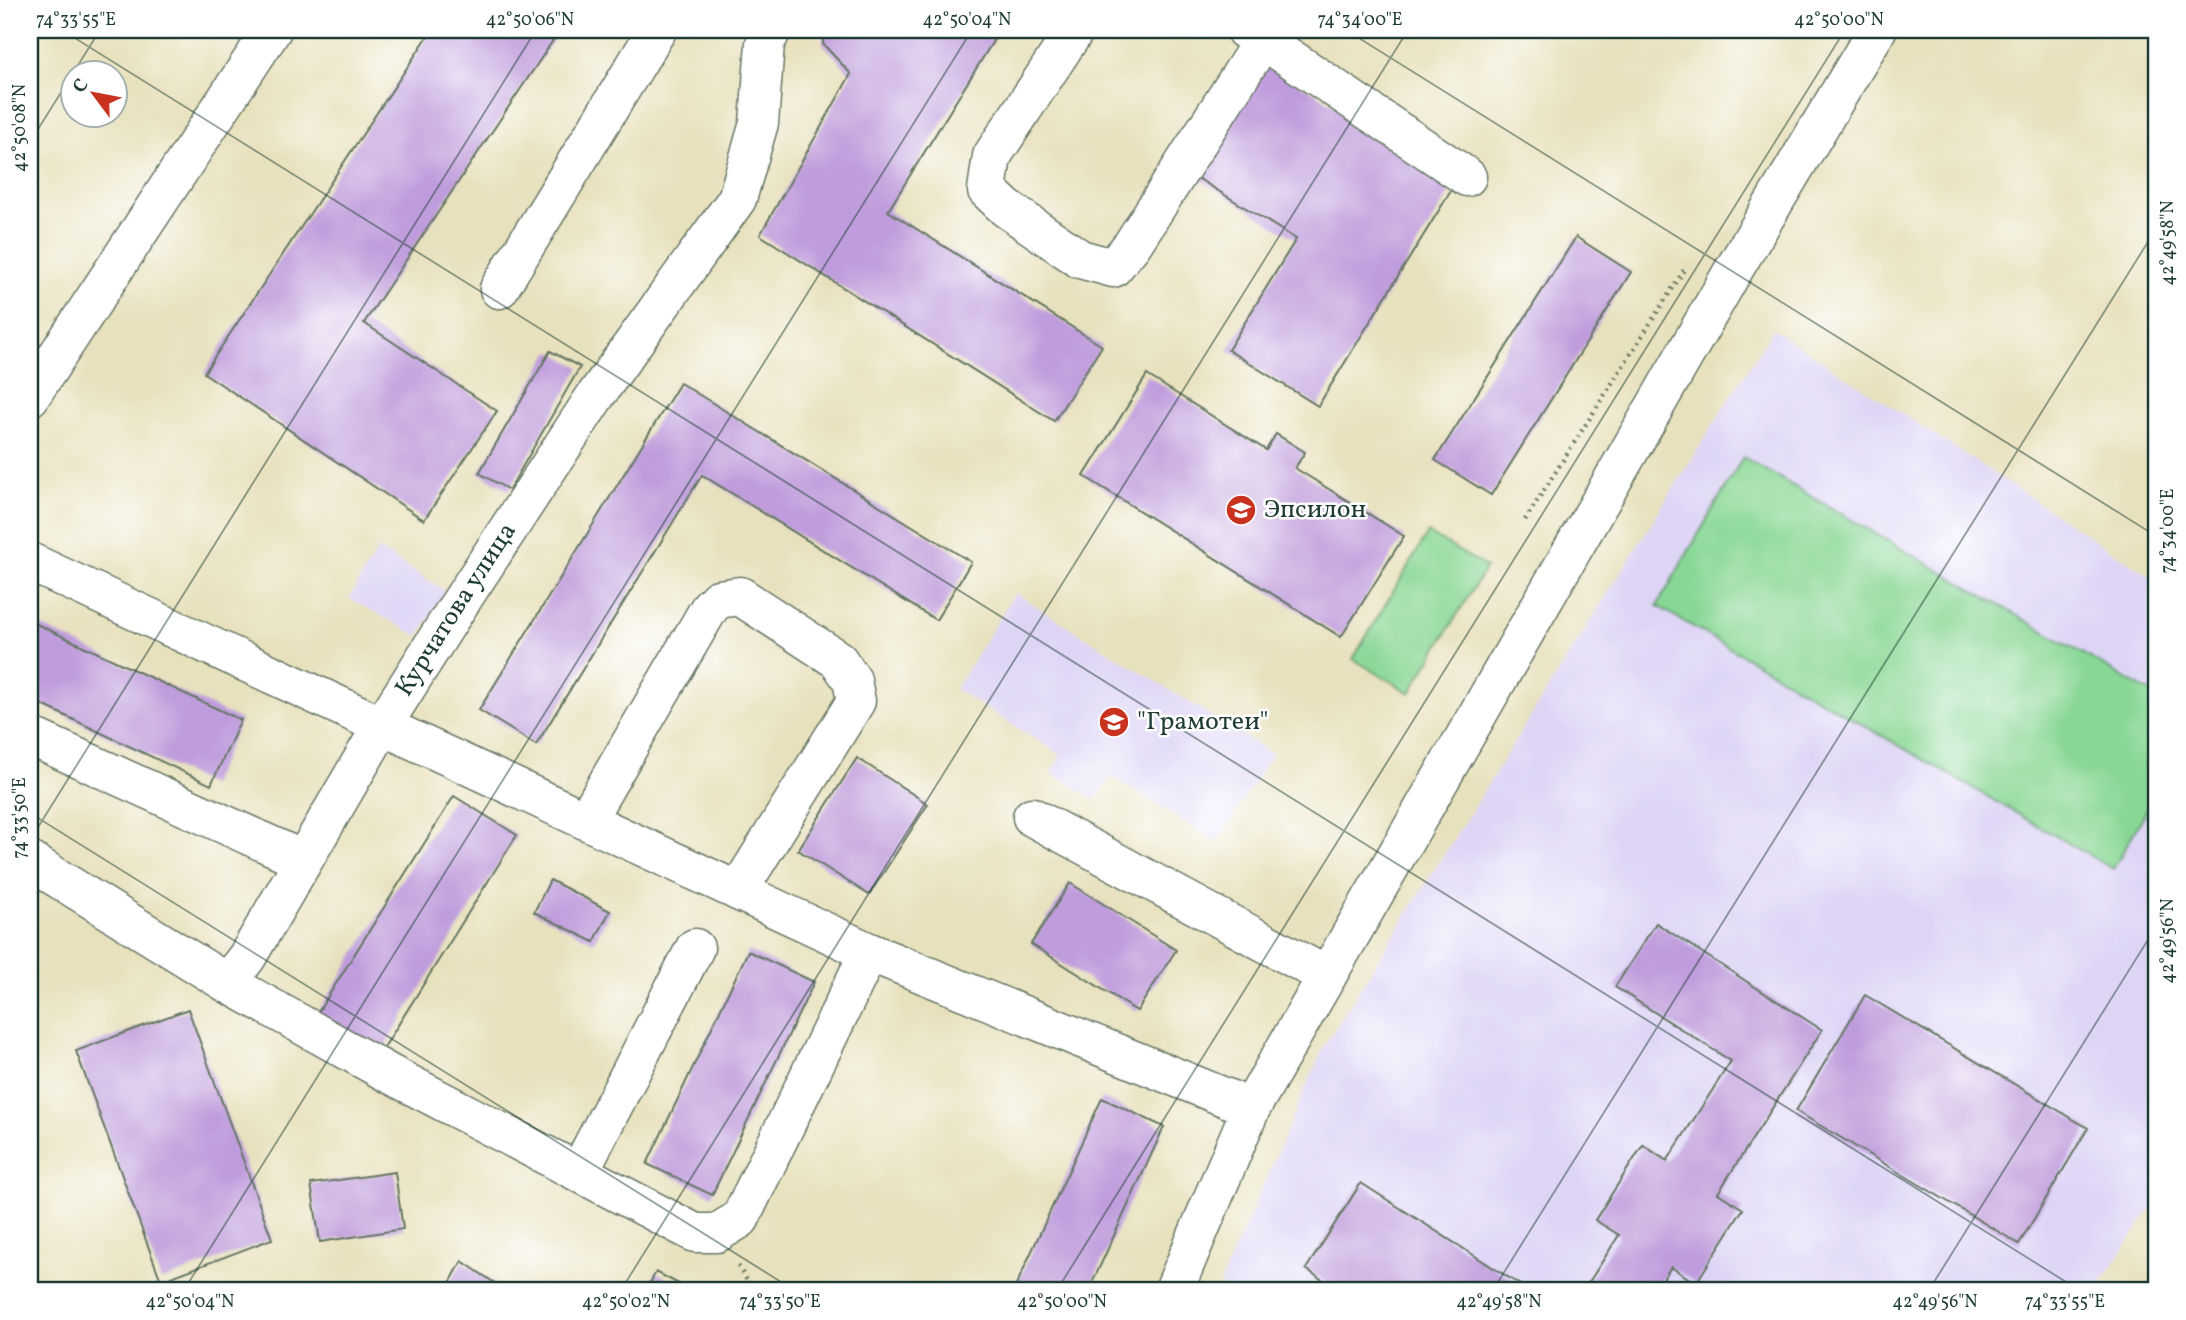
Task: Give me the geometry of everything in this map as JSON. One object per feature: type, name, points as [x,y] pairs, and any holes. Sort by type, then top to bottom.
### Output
[{"type":"street","points":[[30,397],[272,30]]},
{"type":"street","points":[[499,289],[657,30]]},
{"type":"street","name":"Курчатова улица","points":[[227,983],[247,957],[382,726],[594,398],[737,199],[760,123],[765,43],[772,30]]},
{"type":"street","points":[[1075,30],[992,156],[987,190],[1006,208],[1080,259],[1112,268],[1132,246],[1254,35],[1467,177]]},
{"type":"street","points":[[1174,1290],[1251,1108],[1733,271],[1878,30]]},
{"type":"street","points":[[30,562],[869,952],[1251,1108]]},
{"type":"street","points":[[586,820],[710,607],[718,599],[740,596],[838,660],[852,680],[856,701],[738,891]]},
{"type":"street","points":[[30,736],[303,860]]},
{"type":"street","points":[[1032,817],[1326,976]]},
{"type":"street","points":[[30,861],[227,983],[388,1073],[695,1233],[717,1233],[740,1219],[869,952]]},
{"type":"street","points":[[579,1172],[695,948]]},
{"type":"path","points":[[1525,520],[1688,263]]},
{"type":"shaded area","points":[[1773,329],[2156,580],[2156,1201],[2096,1290],[1222,1290],[1220,1283],[1323,1048]]},
{"type":"shaded area","points":[[378,549],[447,592],[418,636],[349,598]]},
{"type":"shaded area","name":"\"Грамотеи\"","points":[[1015,593],[1272,754],[1217,842],[1111,776],[1095,800],[1051,773],[1061,755],[955,689]]},
{"type":"green space","points":[[1743,457],[2156,696],[2156,794],[2113,869],[1657,606]]},
{"type":"green space","points":[[1428,533],[1486,567],[1410,693],[1353,659]]},
{"type":"building","points":[[432,30],[560,30],[364,323],[497,411],[424,520],[204,373]]},
{"type":"building","points":[[823,30],[1000,30],[888,211],[1102,346],[1054,421],[760,235],[851,74],[823,44]]},
{"type":"building","points":[[1262,60],[1457,181],[1318,406],[1228,350],[1296,239],[1191,174]]},
{"type":"building","points":[[30,173],[38,178],[30,191]]},
{"type":"building","points":[[1576,237],[1631,272],[1491,495],[1435,460]]},
{"type":"building","points":[[550,351],[580,367],[509,490],[479,473]]},
{"type":"building","points":[[1147,375],[1266,450],[1276,434],[1305,452],[1295,468],[1404,536],[1341,637],[1084,476]]},
{"type":"building","points":[[680,383],[971,562],[936,620],[702,475],[536,745],[479,710]]},
{"type":"building","points":[[30,621],[241,720],[211,785],[30,699]]},
{"type":"building","points":[[857,758],[928,804],[869,895],[798,850]]},
{"type":"building","points":[[454,796],[517,835],[378,1057],[315,1017]]},
{"type":"building","points":[[550,880],[610,911],[594,942],[534,912]]},
{"type":"building","points":[[1070,883],[1176,950],[1137,1011],[1031,944]]},
{"type":"building","points":[[1656,923],[1822,1030],[1718,1193],[1743,1209],[1696,1283],[1671,1267],[1656,1290],[1584,1290],[1619,1235],[1595,1220],[1643,1145],[1667,1161],[1731,1061],[1615,987]]},
{"type":"building","points":[[748,951],[814,982],[712,1195],[647,1164]]},
{"type":"building","points":[[1865,995],[2088,1128],[2019,1244],[1796,1111]]},
{"type":"building","points":[[188,1009],[272,1239],[161,1281],[76,1051]]},
{"type":"building","points":[[1102,1098],[1164,1127],[1089,1290],[1014,1290]]},
{"type":"building","points":[[395,1172],[403,1229],[320,1242],[311,1184]]},
{"type":"building","points":[[1361,1183],[1528,1290],[1338,1290],[1306,1269]]},
{"type":"building","points":[[462,1261],[496,1284],[492,1290],[446,1290]]},
{"type":"building","points":[[656,1272],[690,1290],[646,1290]]},
{"type":"place","name":"Эпсилон","points":[[1241,510]]},
{"type":"place","name":"\"Грамотеи\"","points":[[1114,722]]}]
